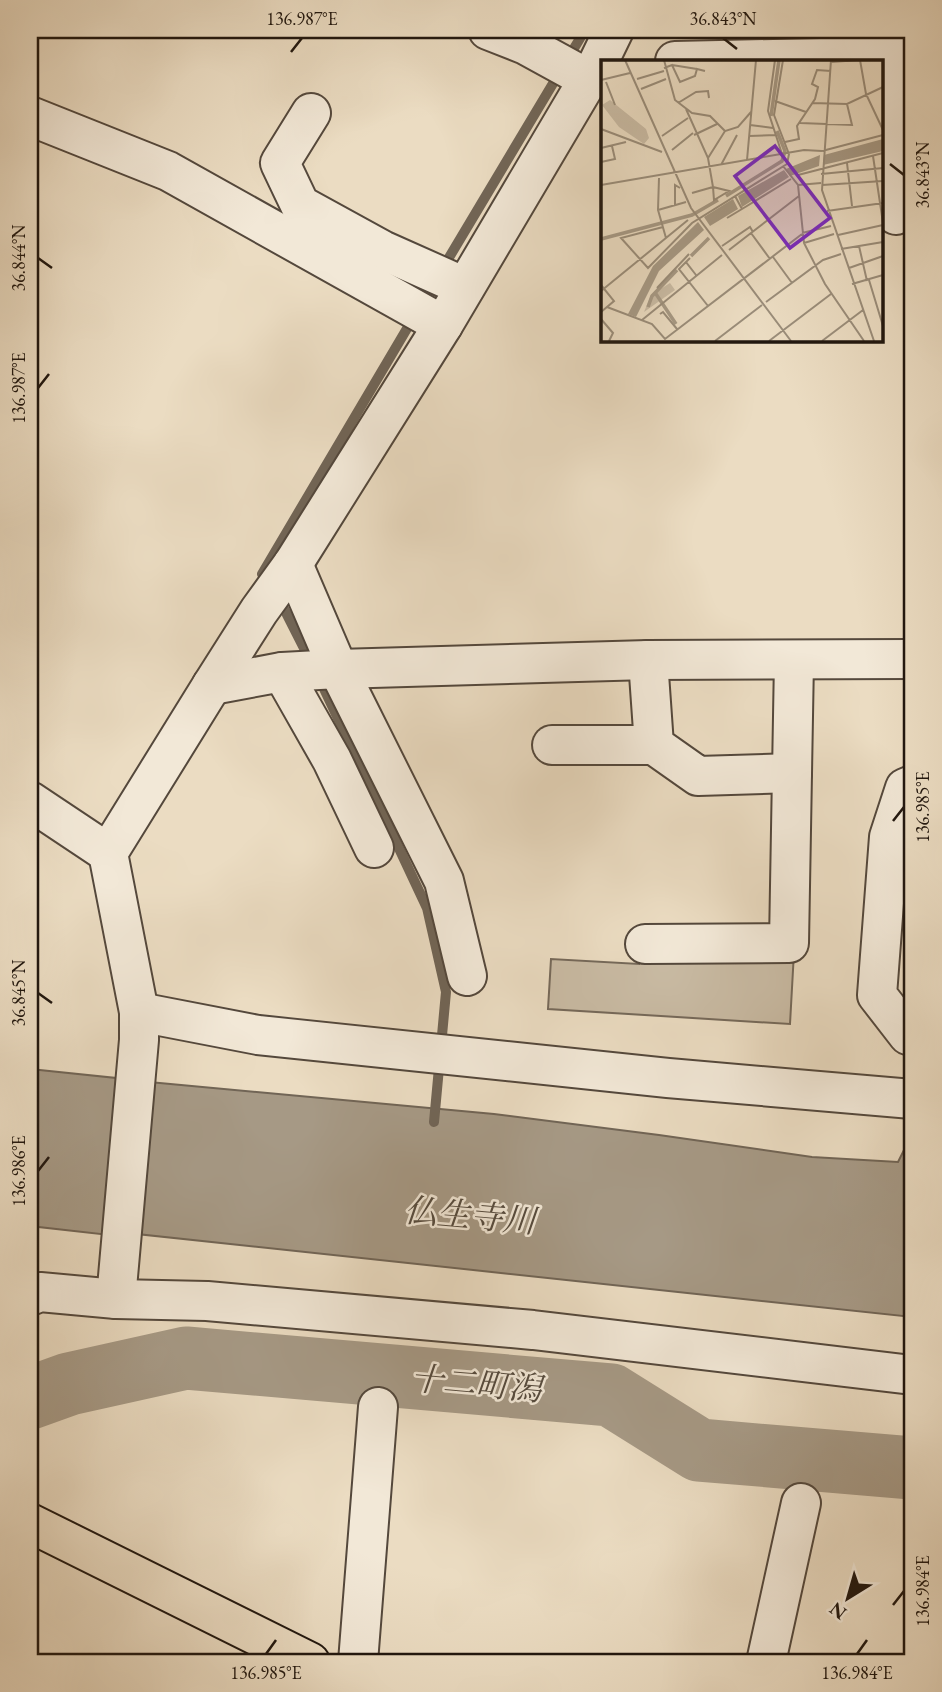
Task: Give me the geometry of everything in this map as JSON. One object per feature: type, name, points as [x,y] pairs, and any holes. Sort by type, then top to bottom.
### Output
[{"type":"main road","points":[[30,1523],[310,1662]]},
{"type":"street","points":[[488,30],[596,68]]},
{"type":"street","points":[[116,1299],[139,1026],[108,853],[212,685],[259,611],[293,564],[443,325],[596,68],[614,30]]},
{"type":"street","points":[[720,60],[902,56],[896,215]]},
{"type":"street","points":[[311,113],[280,163],[300,205],[382,250],[465,287]]},
{"type":"street","points":[[30,116],[168,171],[443,325]]},
{"type":"street","points":[[293,564],[338,669],[444,881],[467,976]]},
{"type":"street","points":[[212,685],[282,673],[338,669],[648,660],[912,659]]},
{"type":"street","points":[[648,660],[654,745]]},
{"type":"street","points":[[645,944],[789,943],[794,660]]},
{"type":"street","points":[[282,673],[332,760],[373,848]]},
{"type":"street","points":[[552,745],[654,745],[698,776],[792,773]]},
{"type":"street","points":[[912,785],[905,788],[888,836],[877,995],[908,1035],[912,1035]]},
{"type":"street","points":[[30,801],[108,853]]},
{"type":"street","points":[[139,1026],[912,1099]]},
{"type":"street","points":[[33,1293],[116,1299],[207,1301],[534,1330],[912,1375]]},
{"type":"street","points":[[358,1662],[378,1407]]},
{"type":"street","points":[[766,1662],[801,1503]]},
{"type":"shaded area","points":[[795,934],[790,1024],[548,1009],[551,959],[639,964],[639,951]]},
{"type":"water","points":[[30,1069],[116,1078],[109,1235],[30,1226]]},
{"type":"water","name":"仏生寺川","points":[[149,1082],[494,1114],[812,1157],[898,1162],[905,1148],[912,1148],[912,1317],[137,1234]]},
{"type":"waterway","points":[[441,271],[585,30]]},
{"type":"waterway","points":[[269,584],[262,574],[415,315]]},
{"type":"waterway","points":[[278,597],[312,664]]},
{"type":"waterway","points":[[319,678],[427,908],[446,992],[434,1122]]},
{"type":"waterway","name":"十二町潟","points":[[30,1398],[69,1384],[186,1358],[611,1395],[699,1450],[912,1468]]}]
